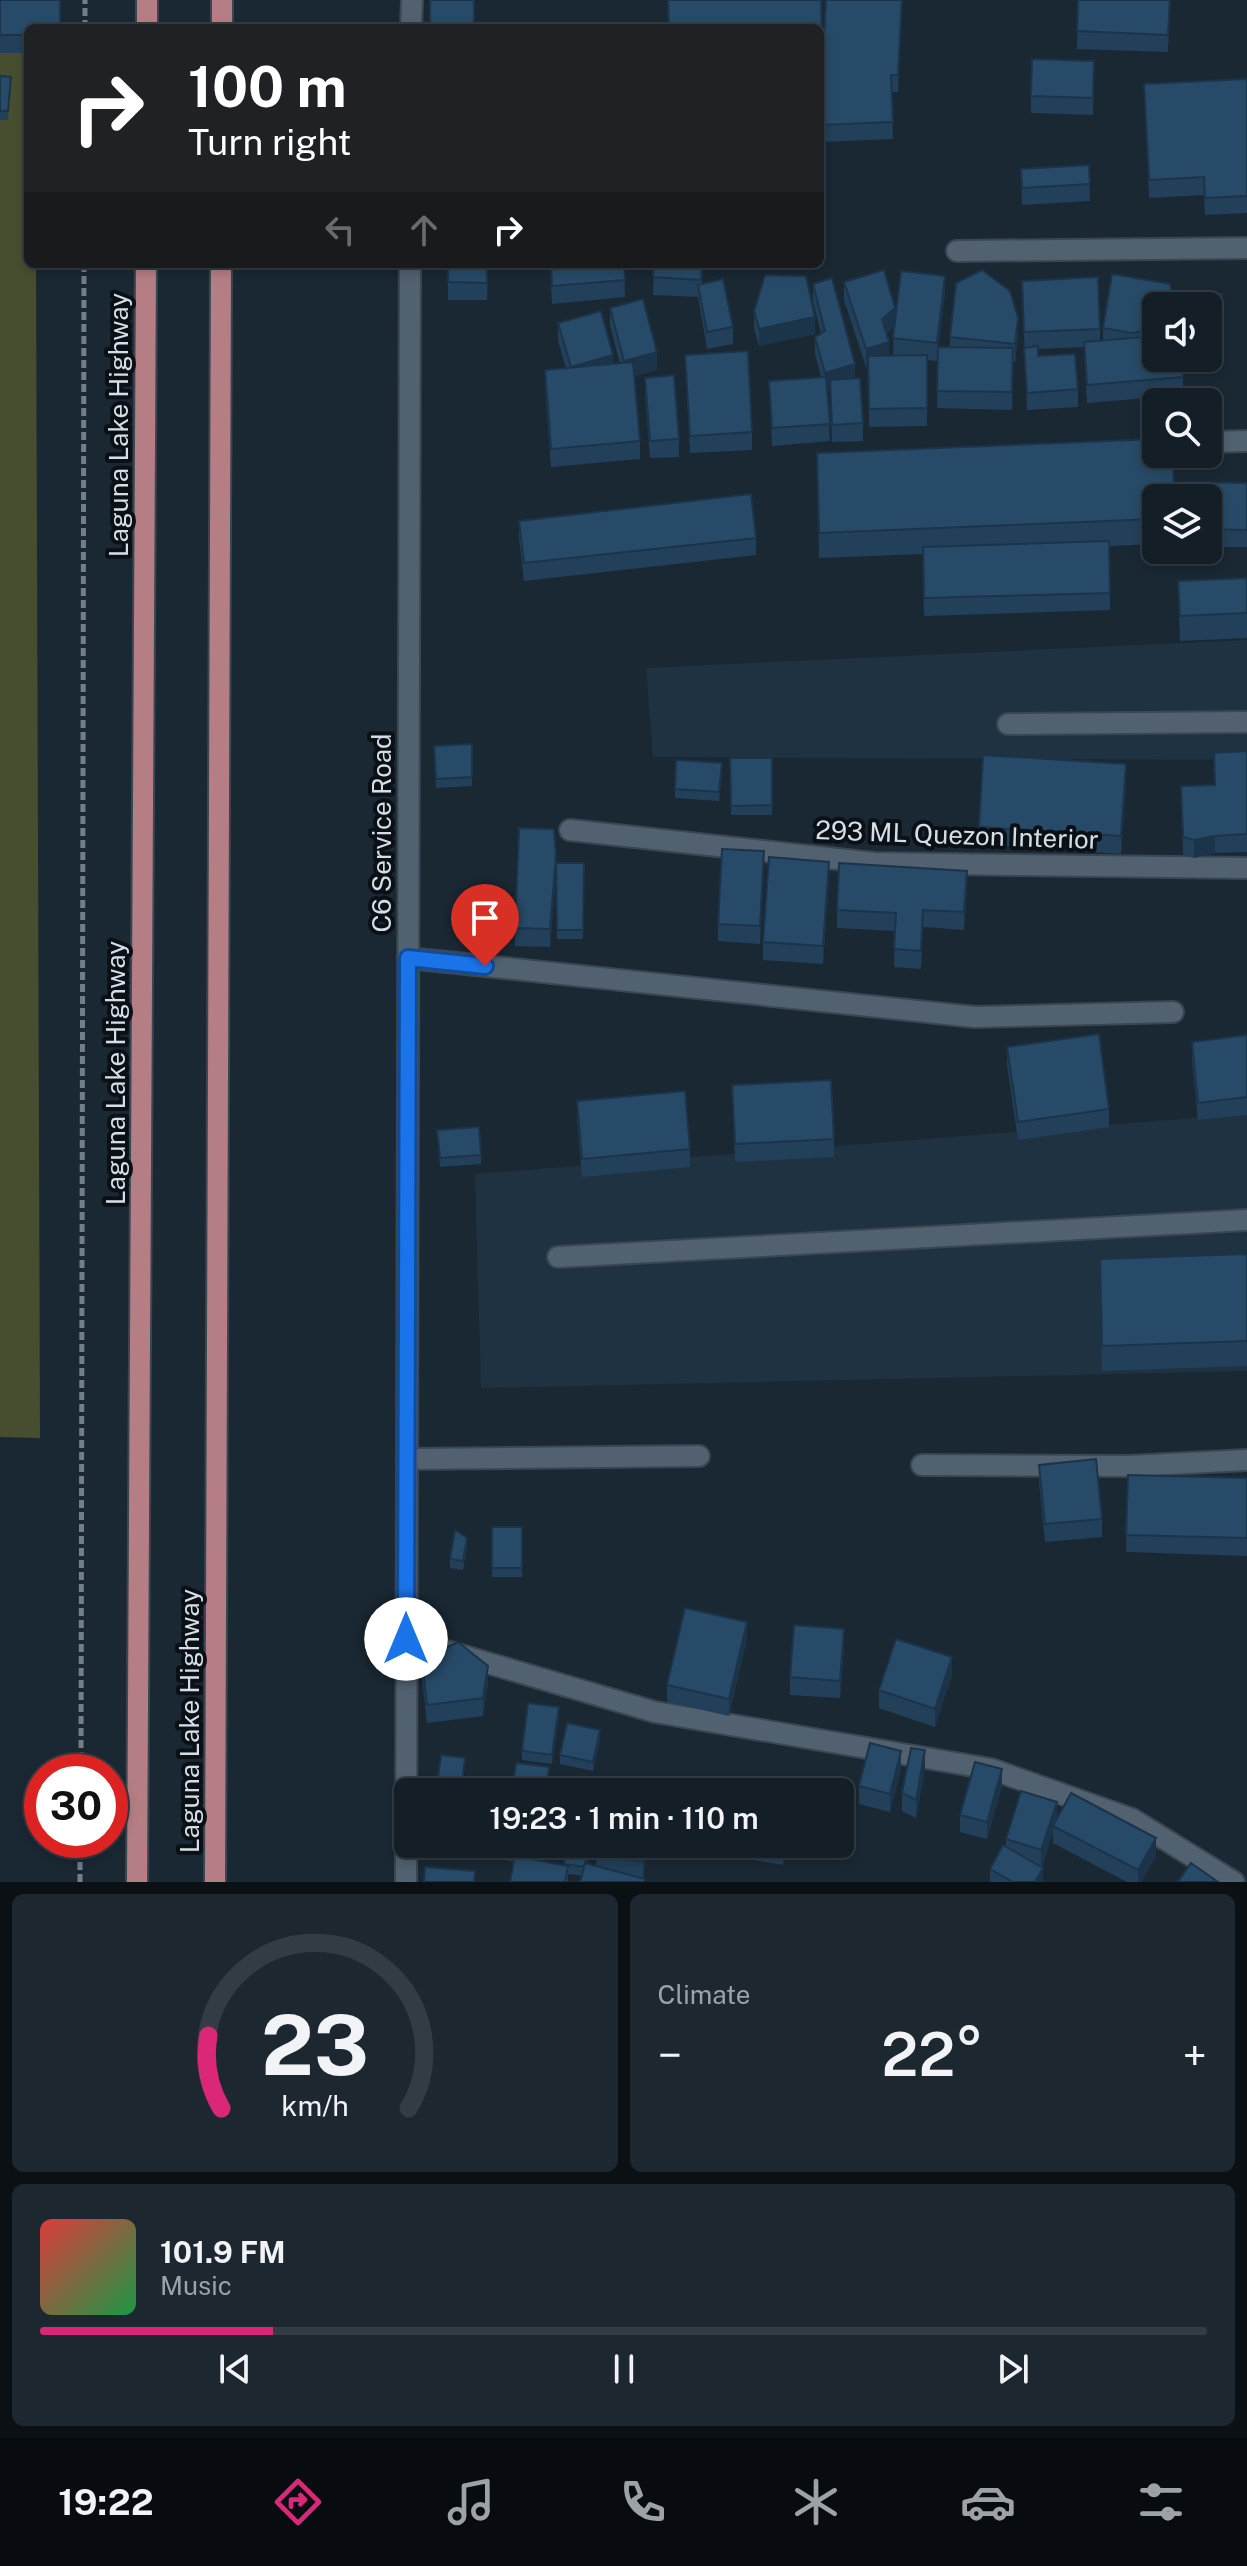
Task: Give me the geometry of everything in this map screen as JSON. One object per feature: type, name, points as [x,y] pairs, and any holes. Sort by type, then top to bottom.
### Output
[{"type":"main road","points":[[147,0],[147,24]]},
{"type":"main road","points":[[222,0],[222,24]]},
{"type":"main road","name":"Laguna Lake Highway","points":[[137,1882],[146,268]]},
{"type":"main road","name":"Laguna Lake Highway","points":[[215,1882],[221,268]]},
{"type":"street","points":[[411,24],[412,0]]},
{"type":"street","points":[[957,251],[1247,248]]},
{"type":"street","name":"C6 Service Road","points":[[406,1882],[410,268]]},
{"type":"street","points":[[1222,442],[1247,441]]},
{"type":"street","points":[[1008,724],[1247,722]]},
{"type":"street","name":"293 ML Quezon Interior","points":[[570,830],[874,863],[1247,868]]},
{"type":"street","points":[[408,958],[975,1017],[1173,1012]]},
{"type":"street","points":[[558,1257],[1247,1220]]},
{"type":"street","points":[[407,1459],[699,1456]]},
{"type":"street","points":[[922,1465],[1129,1466],[1247,1460]]},
{"type":"street","points":[[406,1639],[655,1712],[991,1769],[1132,1819],[1234,1882]]},
{"type":"path","points":[[85,0],[85,24]]},
{"type":"path","name":"Laguna Lake Highway","points":[[81,1754],[84,268]]},
{"type":"path","points":[[80,1858],[80,1882]]},
{"type":"shaded area","points":[[1247,640],[1247,760],[653,757],[646,668]]},
{"type":"shaded area","points":[[1247,1114],[1247,1371],[481,1388],[475,1174]]},
{"type":"green space","points":[[0,0],[36,0],[29,24],[24,24],[24,268],[36,268],[40,1438],[0,1437]]},
{"type":"building","points":[[0,0],[60,0],[60,24],[24,24],[24,35],[0,35]]},
{"type":"building","points":[[430,0],[474,0],[474,24],[430,24]]},
{"type":"building","points":[[668,0],[821,0],[822,24],[669,24]]},
{"type":"building","points":[[826,0],[902,0],[898,75],[891,75],[893,122],[824,125]]},
{"type":"building","points":[[1078,0],[1170,0],[1168,35],[1077,31]]},
{"type":"building","points":[[1032,59],[1094,61],[1093,98],[1031,96]]},
{"type":"building","points":[[0,76],[11,77],[8,111],[0,111]]},
{"type":"building","points":[[1247,79],[1247,196],[1205,198],[1204,177],[1149,180],[1144,84]]},
{"type":"building","points":[[1089,165],[1090,184],[1022,188],[1021,169]]},
{"type":"building","points":[[448,268],[487,268],[487,283],[448,282]]},
{"type":"building","points":[[551,268],[624,268],[625,280],[552,286]]},
{"type":"building","points":[[654,268],[702,268],[701,280],[653,277]]},
{"type":"building","points":[[884,270],[895,308],[882,319],[889,342],[866,349],[844,282]]},
{"type":"building","points":[[982,270],[1010,291],[1018,318],[1015,344],[950,337],[956,283]]},
{"type":"building","points":[[901,271],[945,276],[937,343],[893,338]]},
{"type":"building","points":[[1112,274],[1170,284],[1171,292],[1142,292],[1142,331],[1132,333],[1103,328]]},
{"type":"building","points":[[765,275],[806,276],[815,317],[759,329],[754,311]]},
{"type":"building","points":[[1098,277],[1100,329],[1024,332],[1022,281]]},
{"type":"building","points":[[832,278],[855,364],[825,373],[815,337],[825,331],[813,284]]},
{"type":"building","points":[[723,279],[733,327],[707,332],[698,285]]},
{"type":"building","points":[[643,299],[657,352],[624,361],[610,308]]},
{"type":"building","points":[[601,311],[613,355],[571,367],[558,323]]},
{"type":"building","points":[[1142,337],[1142,372],[1183,372],[1183,377],[1087,385],[1084,342]]},
{"type":"building","points":[[1038,346],[1038,356],[1075,354],[1078,389],[1027,393],[1024,348]]},
{"type":"building","points":[[938,347],[1013,348],[1012,392],[937,391]]},
{"type":"building","points":[[748,351],[752,432],[690,436],[685,355]]},
{"type":"building","points":[[927,355],[927,408],[869,409],[868,356]]},
{"type":"building","points":[[633,362],[640,441],[551,449],[545,370]]},
{"type":"building","points":[[674,375],[679,439],[650,441],[645,378]]},
{"type":"building","points":[[826,377],[830,424],[772,428],[769,381]]},
{"type":"building","points":[[860,378],[863,423],[832,425],[830,380]]},
{"type":"building","points":[[1142,440],[1142,468],[1173,468],[1174,484],[1142,484],[1142,520],[819,533],[817,453]]},
{"type":"building","points":[[1247,483],[1247,530],[1222,529],[1222,484],[1185,484]]},
{"type":"building","points":[[751,494],[756,538],[524,563],[519,521]]},
{"type":"building","points":[[1109,541],[1110,593],[924,598],[923,547]]},
{"type":"building","points":[[1247,578],[1247,613],[1180,616],[1178,581]]},
{"type":"building","points":[[472,744],[472,777],[436,779],[434,746]]},
{"type":"building","points":[[1247,751],[1247,834],[1194,840],[1183,837],[1181,786],[1215,785],[1214,753]]},
{"type":"building","points":[[983,755],[1126,764],[1121,836],[979,827]]},
{"type":"building","points":[[730,758],[772,758],[772,805],[731,806]]},
{"type":"building","points":[[676,760],[722,763],[719,792],[675,789]]},
{"type":"building","points":[[519,828],[554,829],[556,855],[550,929],[515,928]]},
{"type":"building","points":[[722,849],[764,851],[760,926],[718,924]]},
{"type":"building","points":[[769,857],[829,862],[823,946],[763,942]]},
{"type":"building","points":[[556,863],[584,863],[583,930],[557,930]]},
{"type":"building","points":[[839,863],[967,871],[964,912],[923,910],[921,951],[894,949],[896,913],[837,910]]},
{"type":"building","points":[[1099,1034],[1109,1109],[1018,1122],[1007,1047]]},
{"type":"building","points":[[1247,1035],[1247,1097],[1198,1103],[1192,1042]]},
{"type":"building","points":[[831,1080],[834,1139],[735,1144],[732,1085]]},
{"type":"building","points":[[685,1091],[690,1149],[582,1159],[577,1101]]},
{"type":"building","points":[[479,1127],[481,1155],[440,1158],[437,1130]]},
{"type":"building","points":[[1247,1254],[1247,1341],[1102,1346],[1100,1259]]},
{"type":"building","points":[[1096,1459],[1102,1519],[1045,1524],[1039,1465]]},
{"type":"building","points":[[1128,1475],[1247,1478],[1247,1538],[1126,1535]]},
{"type":"building","points":[[492,1527],[522,1527],[522,1568],[492,1568]]},
{"type":"building","points":[[455,1530],[467,1538],[463,1561],[450,1559]]},
{"type":"building","points":[[685,1608],[747,1622],[729,1699],[667,1685]]},
{"type":"building","points":[[794,1625],[844,1629],[840,1681],[790,1677]]},
{"type":"building","points":[[896,1639],[952,1657],[935,1709],[879,1690]]},
{"type":"building","points":[[458,1642],[488,1666],[483,1698],[427,1705],[422,1659]]},
{"type":"building","points":[[528,1703],[559,1707],[552,1755],[522,1751]]},
{"type":"building","points":[[567,1723],[600,1730],[593,1762],[560,1755]]},
{"type":"building","points":[[870,1743],[901,1751],[890,1794],[859,1786]]},
{"type":"building","points":[[911,1748],[925,1750],[916,1800],[902,1793]]},
{"type":"building","points":[[441,1755],[465,1758],[463,1778],[438,1778]]},
{"type":"building","points":[[975,1762],[1002,1769],[987,1822],[960,1815]]},
{"type":"building","points":[[516,1763],[549,1767],[548,1778],[514,1778]]},
{"type":"building","points":[[1021,1791],[1057,1802],[1041,1850],[1006,1839]]},
{"type":"building","points":[[1071,1793],[1156,1838],[1138,1870],[1053,1826]]},
{"type":"building","points":[[1003,1845],[1043,1868],[1035,1882],[1013,1882],[990,1869]]},
{"type":"building","points":[[515,1858],[568,1866],[565,1882],[510,1882]]},
{"type":"building","points":[[565,1858],[587,1858],[584,1867],[564,1864]]},
{"type":"building","points":[[616,1858],[644,1858],[643,1862]]},
{"type":"building","points":[[585,1863],[645,1879],[644,1882],[580,1882]]},
{"type":"building","points":[[1191,1863],[1218,1882],[1178,1882]]},
{"type":"building","points":[[425,1867],[475,1871],[474,1882],[424,1882]]},
{"type":"route","points":[[406,1639],[408,958],[485,966]]}]
